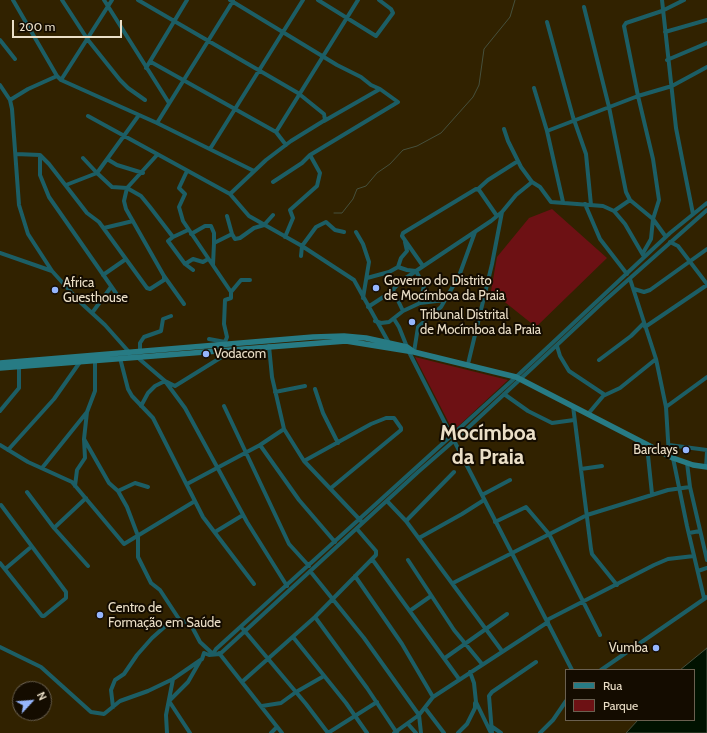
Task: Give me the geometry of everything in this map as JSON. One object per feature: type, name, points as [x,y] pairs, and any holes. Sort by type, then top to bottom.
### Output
[{"type":"street","points":[[13,0],[56,76],[61,80],[157,123],[254,171]]},
{"type":"street","points":[[62,0],[88,40],[128,88],[145,100]]},
{"type":"street","points":[[104,0],[169,103]]},
{"type":"street","points":[[61,80],[109,8],[112,0]]},
{"type":"street","points":[[138,0],[147,2],[175,21],[298,93],[324,114],[326,117],[324,121]]},
{"type":"street","points":[[146,68],[187,0]]},
{"type":"street","points":[[210,149],[303,0]]},
{"type":"street","points":[[318,0],[347,17],[374,36],[378,36],[393,13],[391,9],[379,0]]},
{"type":"street","points":[[276,132],[298,93],[358,0]]},
{"type":"street","points":[[662,0],[667,60],[672,86],[676,128],[693,214]]},
{"type":"street","points":[[643,254],[651,239],[653,219],[659,200],[653,159],[638,96],[624,26],[626,23],[662,11],[684,0]]},
{"type":"street","points":[[157,123],[232,1],[361,77],[371,86],[380,89],[398,102],[310,155],[302,163],[273,182]]},
{"type":"street","points":[[584,7],[609,107],[623,182],[630,200],[653,219],[666,237]]},
{"type":"street","points":[[665,32],[707,20]]},
{"type":"street","points":[[547,22],[586,154],[591,204]]},
{"type":"street","points":[[0,40],[15,59]]},
{"type":"street","points":[[667,60],[707,43]]},
{"type":"street","points":[[151,62],[276,132],[286,145]]},
{"type":"street","points":[[547,131],[638,96],[672,86],[707,67]]},
{"type":"street","points":[[10,100],[56,76]]},
{"type":"street","points":[[0,85],[10,100],[22,216],[28,234],[52,271],[132,355],[165,381],[175,386],[234,349]]},
{"type":"street","points":[[534,88],[547,131],[562,202]]},
{"type":"street","points":[[230,194],[254,171],[286,145],[380,89]]},
{"type":"street","points":[[66,185],[97,173],[139,115]]},
{"type":"street","points":[[88,116],[230,194],[249,216],[302,246],[348,275],[354,280],[375,321],[390,343]]},
{"type":"street","points":[[504,129],[518,161],[532,182],[540,187],[551,202],[591,204],[603,206],[614,211],[625,224],[643,254],[644,259]]},
{"type":"street","points":[[16,154],[40,155],[66,185],[87,213],[94,217],[104,228],[148,289],[164,280],[164,276]]},
{"type":"street","points":[[40,155],[40,175],[44,188],[118,296]]},
{"type":"street","points":[[157,155],[143,173],[127,188],[124,201],[133,221],[164,276],[184,304]]},
{"type":"street","points":[[285,237],[293,218],[290,210],[317,186],[320,173],[310,155]]},
{"type":"street","points":[[83,158],[112,186],[127,188],[141,196],[173,237]]},
{"type":"street","points":[[107,159],[117,165],[143,173]]},
{"type":"street","points":[[402,236],[403,233],[478,189],[488,180],[518,161]]},
{"type":"street","points":[[187,171],[179,188],[185,194],[179,207],[183,221],[231,292],[231,298],[225,300],[224,304],[224,324],[227,337],[225,342],[209,339]]},
{"type":"street","points":[[368,307],[393,290],[423,266],[498,216],[516,195],[532,182]]},
{"type":"street","points":[[478,189],[498,216]]},
{"type":"street","points":[[614,211],[630,200]]},
{"type":"street","points":[[169,702],[188,682],[204,653],[209,655],[220,654],[454,441],[504,394],[549,345],[644,259],[666,237],[707,203]]},
{"type":"street","points":[[585,204],[600,239],[627,274]]},
{"type":"street","points":[[213,654],[216,649],[287,586],[451,435],[555,348],[707,210]]},
{"type":"street","points":[[468,364],[492,264],[502,212]]},
{"type":"street","points":[[227,216],[235,239],[240,238],[254,228],[264,225],[273,215]]},
{"type":"street","points":[[104,228],[133,221]]},
{"type":"street","points":[[301,256],[302,246],[316,227],[326,222],[335,230],[344,232]]},
{"type":"street","points":[[193,270],[185,264],[168,241],[173,237],[205,226],[210,226],[214,233],[213,265]]},
{"type":"street","points":[[356,232],[369,258],[363,299]]},
{"type":"street","points":[[410,350],[418,327],[441,307],[459,276],[475,232]]},
{"type":"street","points":[[214,243],[232,234]]},
{"type":"street","points":[[402,236],[423,266]]},
{"type":"street","points":[[366,278],[390,272],[398,267],[401,258],[407,251],[406,244],[402,236]]},
{"type":"street","points":[[599,360],[645,325],[707,285],[678,246],[670,242]]},
{"type":"street","points":[[634,289],[644,292],[650,290],[707,249]]},
{"type":"street","points":[[0,253],[52,271]]},
{"type":"street","points":[[103,275],[126,259]]},
{"type":"street","points":[[185,264],[193,259],[203,262],[208,259]]},
{"type":"street","points":[[398,267],[416,271]]},
{"type":"street","points":[[416,271],[424,286],[420,303]]},
{"type":"street","points":[[602,669],[706,598],[694,556],[671,457],[666,407],[656,359],[630,279]]},
{"type":"street","points":[[231,292],[241,280],[250,280]]},
{"type":"street","points":[[92,313],[111,286]]},
{"type":"street","points":[[393,290],[403,311]]},
{"type":"street","points":[[375,321],[381,323],[394,319],[403,311],[420,303],[445,300]]},
{"type":"street","points":[[140,351],[140,343],[144,337],[161,331],[163,319],[171,316]]},
{"type":"street","points":[[394,319],[400,327],[451,435],[495,522],[548,621],[572,669]]},
{"type":"street","points":[[0,368],[132,355],[234,349],[344,336],[390,343],[410,350]]},
{"type":"street","points":[[132,355],[140,351],[346,341],[410,350],[518,378],[647,446],[686,463],[707,467],[707,451],[669,445]]},
{"type":"street","points":[[269,344],[275,392],[284,429],[304,461],[363,523]]},
{"type":"street","points":[[549,345],[555,348],[569,371],[604,395]]},
{"type":"street","points":[[0,363],[23,365],[80,362],[120,356]]},
{"type":"street","points":[[120,356],[128,389],[141,406],[153,418],[203,517],[254,584]]},
{"type":"street","points":[[588,414],[604,395],[608,395],[620,388],[656,359]]},
{"type":"street","points":[[75,486],[77,470],[85,458],[84,438],[88,412],[95,391],[95,360]]},
{"type":"street","points":[[8,450],[54,399],[80,362]]},
{"type":"street","points":[[0,411],[19,388],[23,365]]},
{"type":"street","points":[[666,407],[707,378]]},
{"type":"street","points":[[141,406],[148,393],[155,386],[165,381]]},
{"type":"street","points":[[165,381],[185,408],[243,515],[287,586]]},
{"type":"street","points":[[275,392],[305,386]]},
{"type":"street","points":[[315,389],[323,413],[338,443]]},
{"type":"street","points":[[504,394],[528,411],[552,423],[574,420]]},
{"type":"street","points":[[224,406],[289,544],[308,566]]},
{"type":"street","points":[[573,406],[587,515],[588,538],[592,554],[617,585]]},
{"type":"street","points":[[42,468],[88,412]]},
{"type":"street","points":[[304,461],[371,424],[386,418],[394,418],[401,428],[399,432],[330,488]]},
{"type":"street","points":[[187,484],[260,445],[284,429]]},
{"type":"street","points":[[84,438],[109,483],[118,491],[127,508],[138,536],[138,557],[151,583],[160,590],[179,620],[191,625],[200,642],[213,654]]},
{"type":"street","points":[[0,444],[28,462],[65,478],[75,486],[122,543],[126,544],[195,501]]},
{"type":"street","points":[[260,445],[299,500],[335,542]]},
{"type":"street","points":[[647,446],[652,494]]},
{"type":"street","points":[[686,463],[707,560]]},
{"type":"street","points":[[581,469],[602,466]]},
{"type":"street","points":[[406,521],[454,472]]},
{"type":"street","points":[[408,474],[412,478]]},
{"type":"street","points":[[419,538],[462,514],[510,480]]},
{"type":"street","points":[[118,491],[126,489],[135,483],[148,487]]},
{"type":"street","points":[[453,583],[587,515],[652,494],[690,487]]},
{"type":"street","points":[[27,492],[54,528],[88,566]]},
{"type":"street","points":[[54,528],[86,498]]},
{"type":"street","points":[[387,501],[406,521],[502,651]]},
{"type":"street","points":[[0,563],[42,616],[66,598],[66,592],[1,505]]},
{"type":"street","points":[[495,522],[526,508],[548,534],[600,635]]},
{"type":"street","points":[[215,532],[243,515]]},
{"type":"street","points":[[243,681],[315,617],[377,554],[356,529]]},
{"type":"street","points":[[689,533],[700,531]]},
{"type":"street","points":[[5,569],[31,547]]},
{"type":"street","points":[[315,617],[377,702],[396,733],[419,715],[433,697],[548,621],[668,559],[694,556]]},
{"type":"street","points":[[372,559],[411,610],[459,679]]},
{"type":"street","points":[[408,560],[454,630],[482,664]]},
{"type":"street","points":[[698,571],[707,568]]},
{"type":"street","points":[[310,571],[360,633],[419,715],[421,733]]},
{"type":"street","points":[[355,576],[402,644],[433,697]]},
{"type":"street","points":[[411,610],[431,596]]},
{"type":"street","points":[[445,658],[466,645],[486,628],[508,614]]},
{"type":"street","points":[[113,707],[111,690],[115,680],[124,674],[137,655],[152,638],[170,622],[179,620]]},
{"type":"street","points":[[241,627],[296,692],[328,733],[377,702]]},
{"type":"street","points":[[293,637],[355,715],[367,733]]},
{"type":"street","points":[[0,647],[41,666],[91,712],[104,714],[120,701],[148,691],[173,679],[202,658]]},
{"type":"street","points":[[216,649],[243,681],[282,733]]},
{"type":"street","points":[[492,733],[489,696],[492,692],[536,662]]},
{"type":"street","points":[[458,733],[467,724],[475,708],[476,702],[474,683],[470,672]]},
{"type":"street","points":[[262,706],[281,703],[296,692],[324,676]]},
{"type":"street","points":[[167,733],[166,715],[173,679]]},
{"type":"street","points":[[169,702],[190,733]]},
{"type":"street","points":[[476,702],[492,733]]},
{"type":"street","points":[[540,733],[553,720],[565,703]]},
{"type":"street","points":[[425,708],[444,733]]},
{"type":"street","points":[[408,724],[416,733]]},
{"type":"street","points":[[487,724],[501,733]]},
{"type":"street","points":[[271,733],[277,727]]},
{"type":"green space","points":[[552,209],[607,258],[536,327],[491,291],[497,257],[529,218]]},
{"type":"green space","points":[[415,357],[508,380],[453,431]]},
{"type":"shaded area","points":[[707,648],[707,733],[626,733],[637,721],[695,721],[695,669],[681,669]]},
{"type":"waterway","points":[[334,213],[342,213],[353,199],[357,189],[366,186],[377,173],[390,164],[403,150],[417,146],[441,133],[473,97],[479,85],[484,49],[510,17],[515,0]]},
{"type":"place","name":"Governo do Distrito de Mocímboa da Praia","points":[[376,288]]},
{"type":"place","name":"Africa Guesthouse","points":[[55,290]]},
{"type":"place","name":"Tribunal Distrital de Mocímboa da Praia","points":[[412,322]]},
{"type":"place","name":"Vodacom","points":[[206,354]]},
{"type":"place","name":"Barclays","points":[[686,450]]},
{"type":"place","name":"Centro de Formação em Saúde","points":[[100,615]]},
{"type":"place","name":"Vumba","points":[[656,648]]},
{"type":"district","name":"Mocímboa da Praia","points":[[488,446]]}]
